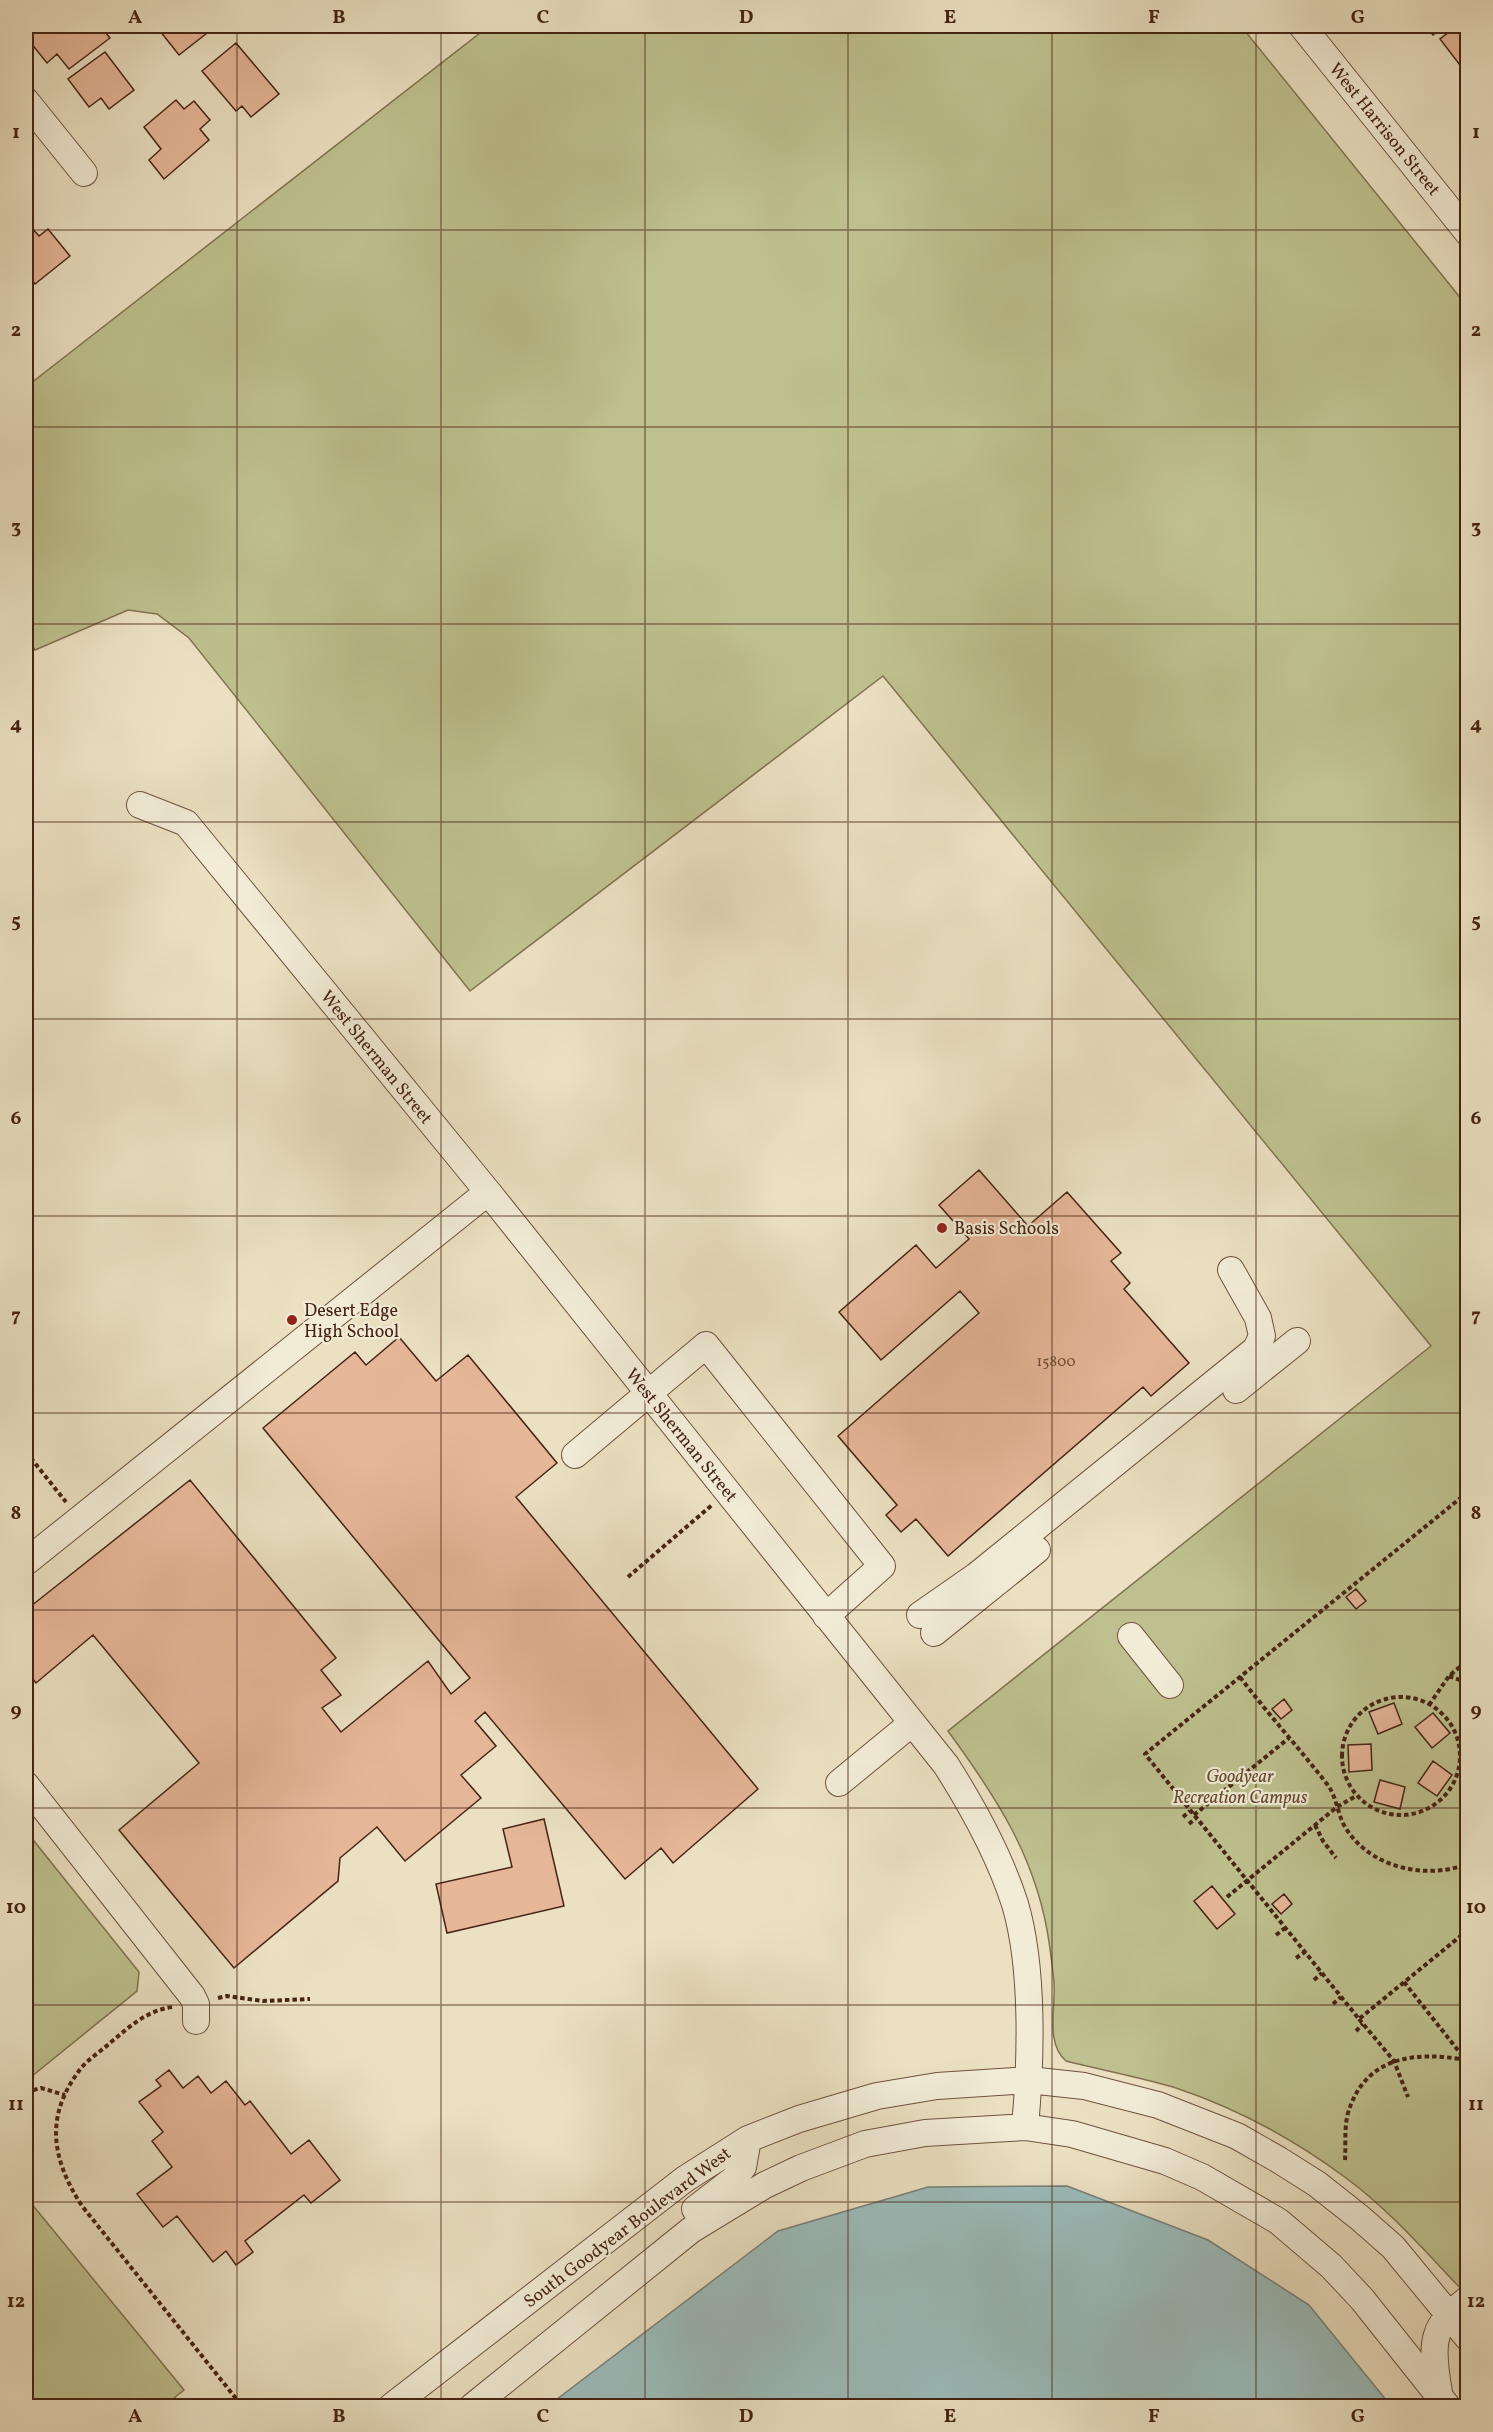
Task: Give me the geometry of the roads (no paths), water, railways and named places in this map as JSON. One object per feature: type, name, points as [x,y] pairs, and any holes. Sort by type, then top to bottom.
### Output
[{"type":"street","name":"West Harrison Street","points":[[1302,26],[1467,233]]},
{"type":"street","points":[[26,101],[84,173]]},
{"type":"street","name":"West Sherman Street","points":[[140,805],[186,823],[488,1192],[946,1766],[974,1809],[1000,1865],[1015,1905],[1024,1945],[1029,2080],[1025,2127]]},
{"type":"street","points":[[26,1562],[488,1192]]},
{"type":"street","points":[[1231,1270],[1258,1318],[1262,1336],[1256,1349],[976,1576],[927,1624],[1296,1341]]},
{"type":"street","points":[[575,1455],[706,1345],[882,1566],[826,1616]]},
{"type":"street","points":[[1131,1636],[1170,1685]]},
{"type":"street","points":[[839,1784],[912,1723]]},
{"type":"street","points":[[26,1785],[192,1996],[196,2013]]},
{"type":"street","name":"South Goodyear Boulevard West","points":[[392,2406],[685,2179],[748,2139],[799,2119],[877,2096],[937,2086],[1029,2080],[1084,2086],[1158,2105],[1237,2136],[1317,2184],[1360,2218],[1458,2307],[1467,2338]]},
{"type":"street","points":[[473,2406],[691,2230],[765,2185],[833,2155],[865,2144],[925,2133],[1025,2127],[1072,2134],[1165,2161],[1202,2177],[1278,2221],[1331,2266],[1362,2299],[1444,2402]]},
{"type":"street","points":[[638,2274],[670,2228],[734,2179],[743,2168],[748,2139]]},
{"type":"street","points":[[1444,2402],[1436,2372],[1437,2336],[1458,2307]]},
{"type":"water","points":[[1067,2186],[1208,2240],[1309,2305],[1391,2406],[548,2406],[778,2231],[928,2187]]},
{"type":"place","name":"Basis Schools","points":[[942,1228]]},
{"type":"place","name":"Desert Edge High School","points":[[292,1320]]},
{"type":"park label","name":"Goodyear Recreation Campus","points":[[1240,1786]]}]
